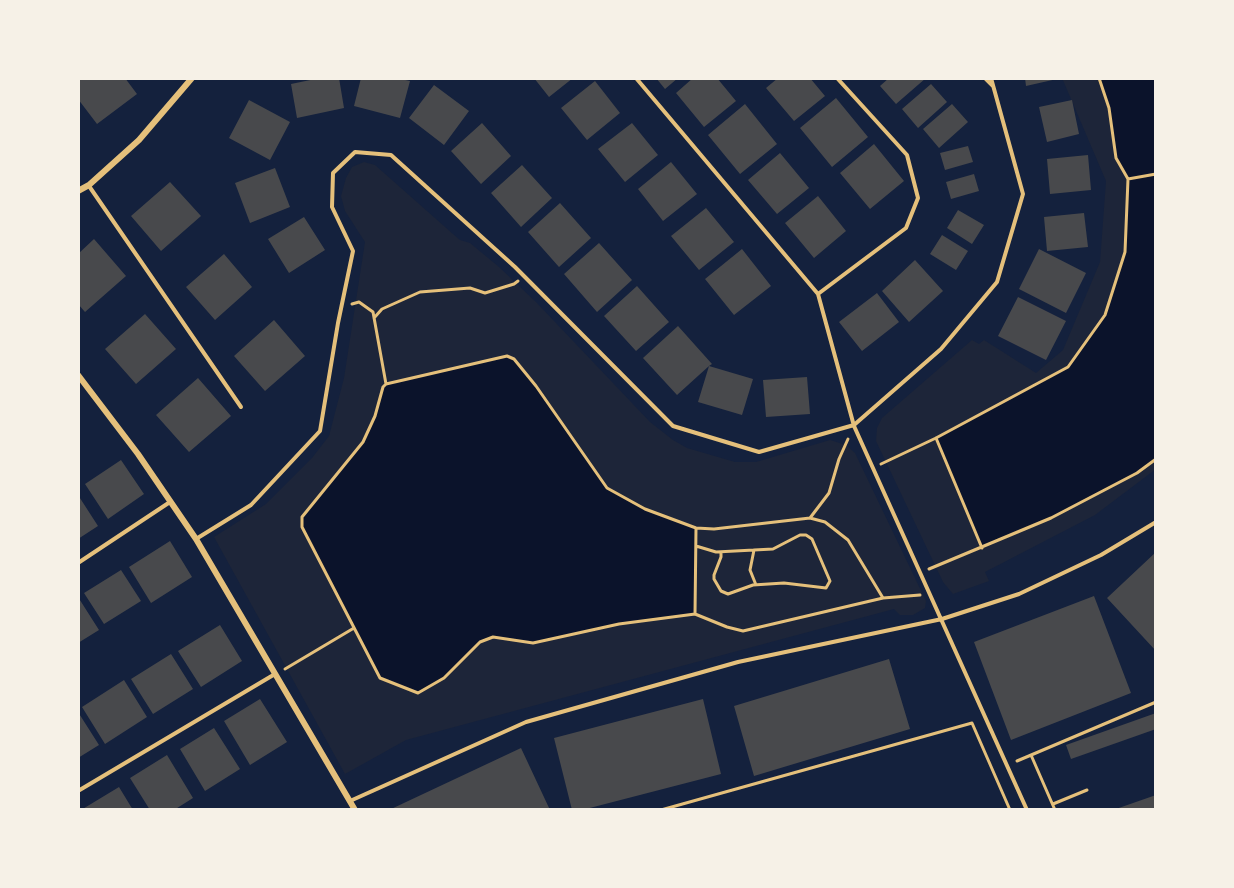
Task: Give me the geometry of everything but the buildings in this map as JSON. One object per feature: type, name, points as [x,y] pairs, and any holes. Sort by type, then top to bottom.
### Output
[{"type":"street","points":[[78,192],[139,141],[192,78]]},
{"type":"street","points":[[78,375],[138,454],[196,539],[355,810]]},
{"type":"lane","points":[[636,78],[818,294],[854,425],[1028,810]]},
{"type":"lane","points":[[818,294],[906,228],[918,198],[907,155],[837,78]]},
{"type":"lane","points":[[985,78],[993,87]]},
{"type":"lane","points":[[196,539],[251,505],[320,431],[353,251],[332,207],[333,173],[355,152],[391,155],[524,276],[673,426],[759,452],[854,425],[941,350],[997,282],[1023,194],[991,78]]},
{"type":"lane","points":[[89,185],[241,407]]},
{"type":"lane","points":[[78,563],[170,501]]},
{"type":"lane","points":[[350,802],[526,722],[738,662],[942,619],[1018,594],[1101,555],[1156,522]]},
{"type":"lane","points":[[78,791],[275,674]]},
{"type":"path","points":[[873,467],[936,438],[1068,367],[1105,315],[1125,252],[1128,178],[1116,158],[1109,108],[1099,78]]},
{"type":"path","points":[[1128,178],[1156,174]]},
{"type":"path","points":[[374,318],[382,309],[420,292],[470,288],[485,293],[513,284],[524,276]]},
{"type":"path","points":[[342,306],[359,302],[373,312],[386,384]]},
{"type":"path","points":[[883,598],[848,540],[825,522],[810,518],[714,529],[696,528],[645,508],[607,488],[536,386],[514,359],[507,356],[386,384],[363,442],[302,517],[302,527],[380,678],[418,693],[444,678],[480,642],[493,637],[533,643],[619,624],[695,614],[727,627],[743,630],[883,598],[930,594]]},
{"type":"path","points":[[810,518],[828,493],[839,459],[854,425]]},
{"type":"path","points":[[936,438],[982,548]]},
{"type":"path","points":[[921,572],[1051,518],[1137,473],[1156,459]]},
{"type":"path","points":[[695,614],[696,528]]},
{"type":"path","points":[[696,546],[721,552],[773,549],[800,535],[806,535],[812,539],[830,581],[826,588],[784,583],[756,585],[728,594],[717,586],[714,575],[721,552]]},
{"type":"path","points":[[754,550],[750,570],[756,585]]},
{"type":"path","points":[[275,674],[354,628]]},
{"type":"path","points":[[1008,765],[1156,702]]},
{"type":"path","points":[[661,810],[972,723],[1010,810]]},
{"type":"path","points":[[1031,755],[1055,810]]},
{"type":"path","points":[[1053,804],[1087,790]]},
{"type":"shaded area","points":[[1062,78],[1156,78],[1156,469],[1095,515],[985,572],[989,581],[953,594],[943,582],[876,441],[877,428],[882,418],[972,340],[979,344],[984,340],[1036,373],[1063,350],[1100,262],[1106,181]]},
{"type":"shaded area","points":[[1099,78],[1156,78],[1156,459],[1137,473],[1051,518],[982,548],[936,438],[1068,367],[1105,315],[1125,252],[1128,179],[1116,158],[1109,108]]},
{"type":"shaded area","points":[[364,162],[375,165],[460,240],[470,243],[499,267],[536,302],[650,422],[673,440],[687,448],[735,462],[756,462],[830,440],[846,445],[855,453],[926,601],[925,608],[913,615],[900,615],[894,609],[406,740],[345,774],[214,537],[266,504],[312,458],[329,436],[344,378],[365,242],[345,211],[341,196],[352,167]]},
{"type":"shaded area","points":[[507,356],[514,359],[536,386],[607,488],[645,509],[696,528],[695,614],[619,624],[533,643],[493,637],[480,642],[444,678],[418,693],[380,678],[302,527],[302,517],[363,442],[386,384]]}]
